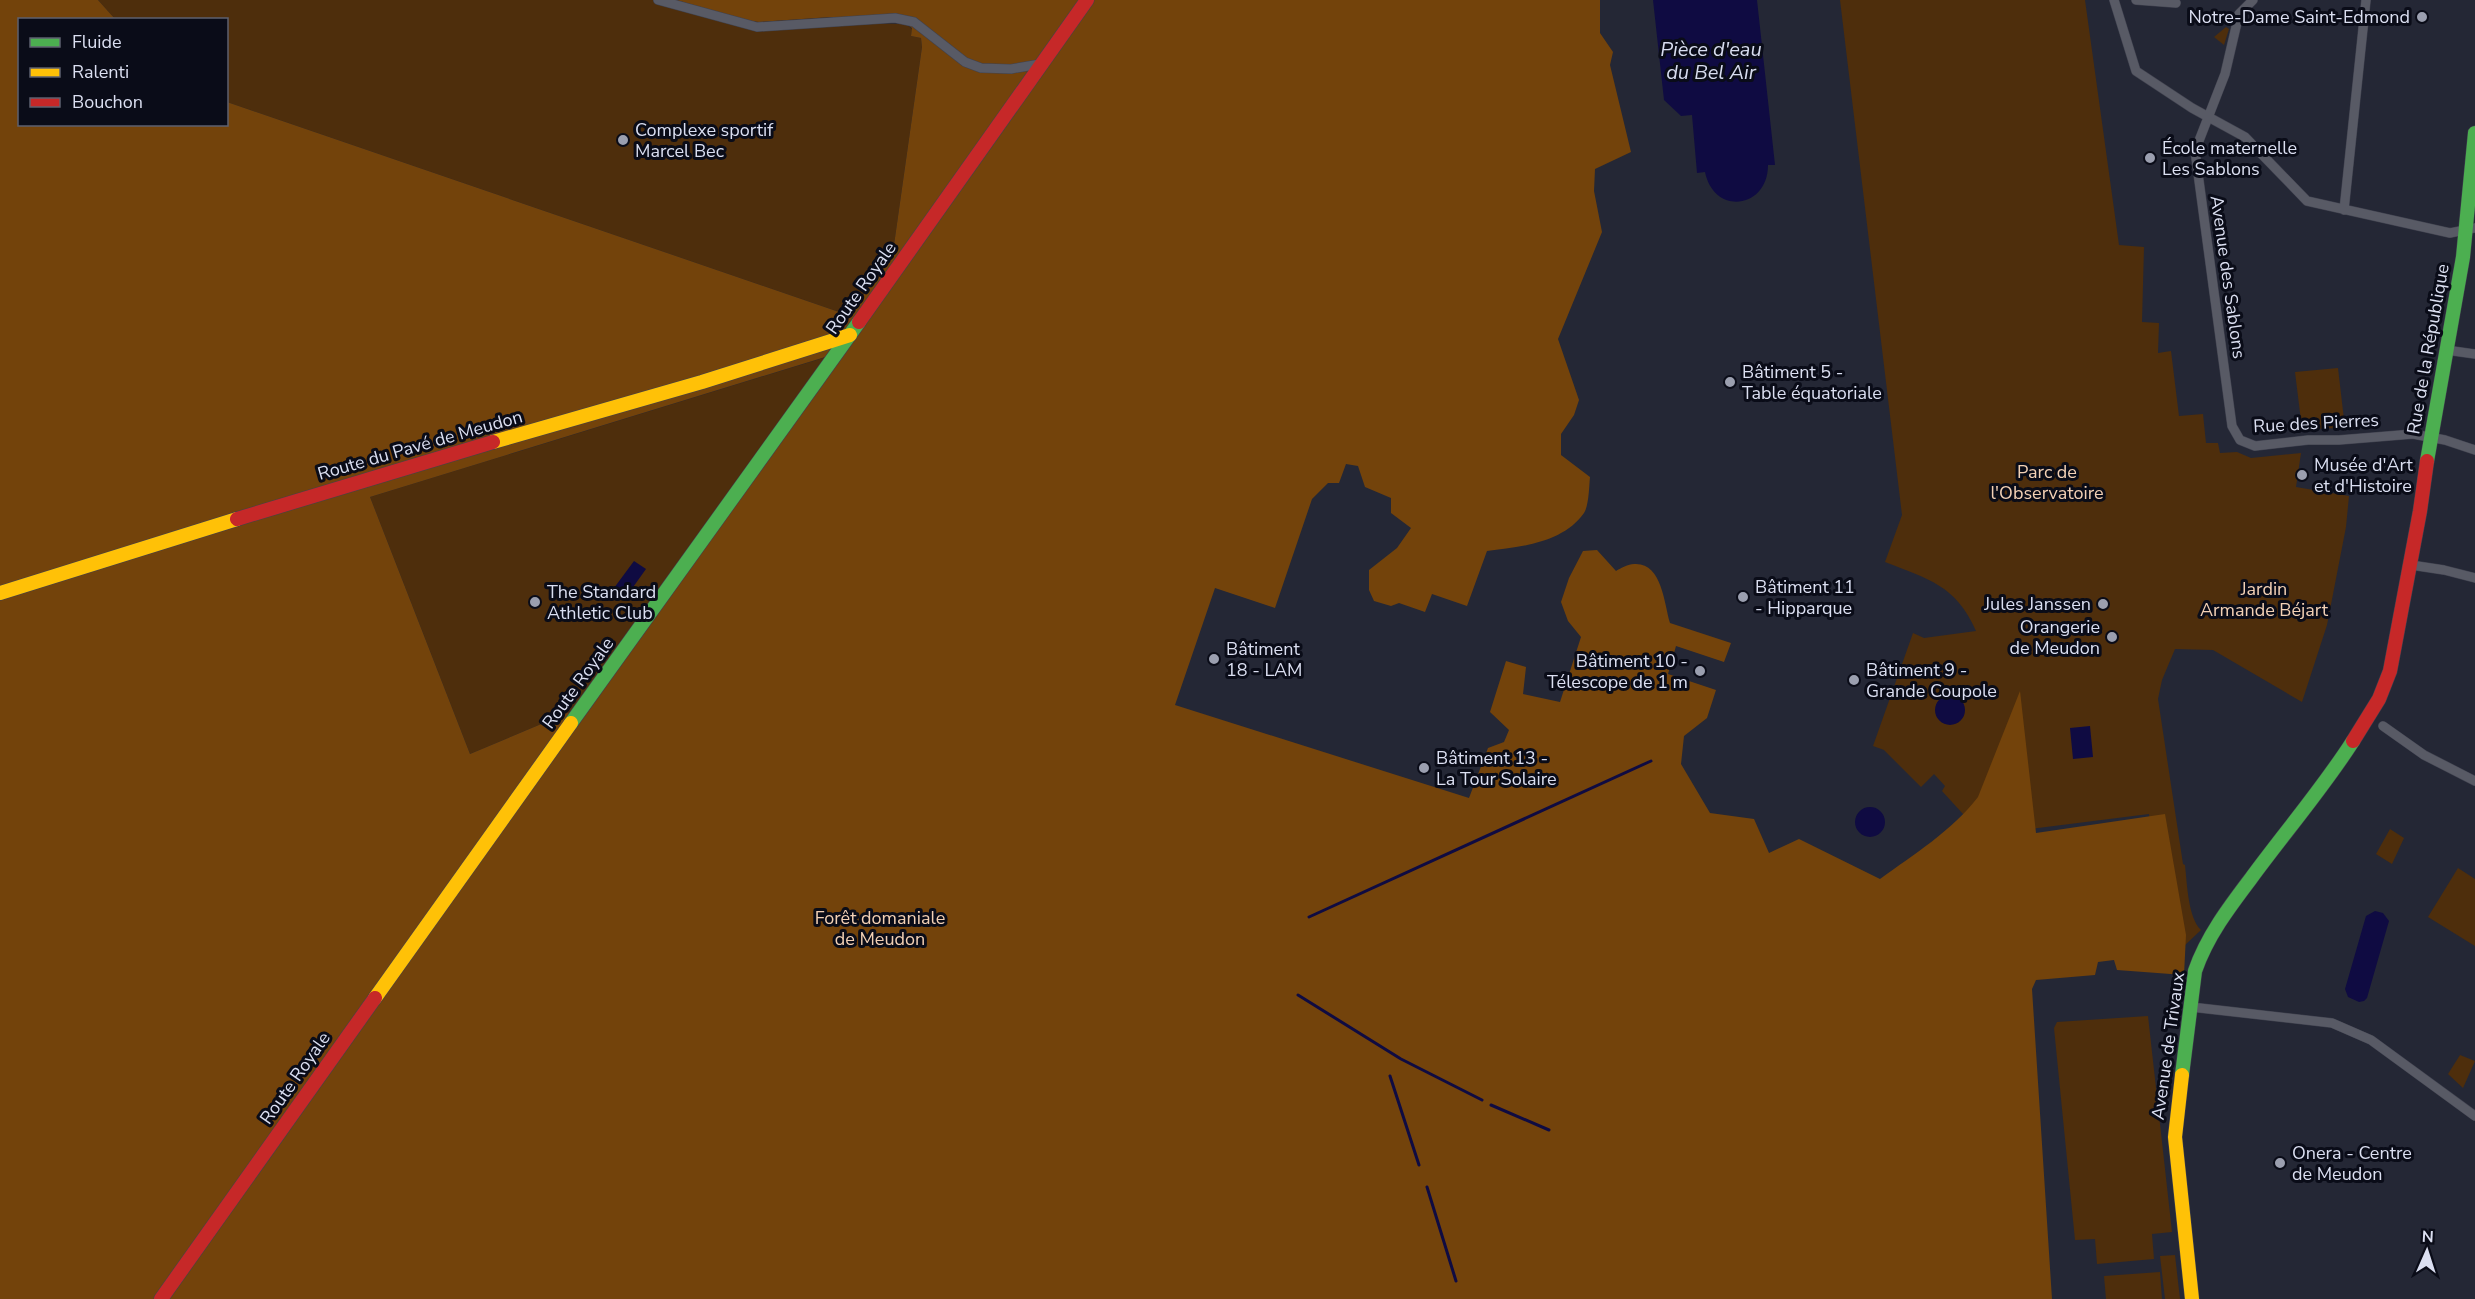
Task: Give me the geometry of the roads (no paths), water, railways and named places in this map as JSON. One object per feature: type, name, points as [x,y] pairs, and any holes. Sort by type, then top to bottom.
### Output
[{"type":"street","points":[[658,0],[757,27],[895,18],[914,22],[965,62],[981,68],[1011,69],[1042,64]]},
{"type":"street","name":"Route Royale","points":[[162,1299],[471,861],[850,335],[1087,0]]},
{"type":"street","points":[[2114,0],[2136,70],[2170,95],[2245,137],[2307,201],[2445,232],[2471,229]]},
{"type":"street","points":[[2136,0],[2176,3]]},
{"type":"street","name":"Avenue des Sablons","points":[[2240,441],[2232,426],[2195,158],[2197,144],[2210,118],[2225,74],[2239,15],[2253,0]]},
{"type":"street","points":[[2344,210],[2366,0]]},
{"type":"street","name":"Rue de la République","points":[[2313,797],[2351,744],[2384,688],[2396,650],[2430,436],[2471,229],[2475,134]]},
{"type":"street","name":"Route du Pavé de Meudon","points":[[0,592],[354,482],[702,382],[850,335]]},
{"type":"street","points":[[2446,350],[2475,354]]},
{"type":"street","name":"Rue des Pierres","points":[[2240,441],[2255,446],[2308,440],[2414,434],[2430,436],[2475,450]]},
{"type":"street","points":[[2411,565],[2475,578]]},
{"type":"street","points":[[2383,726],[2424,755],[2475,781]]},
{"type":"street","name":"Avenue de Trivaux","points":[[2192,1299],[2175,1137],[2195,971],[2200,956],[2216,927],[2260,863],[2313,797]]},
{"type":"street","points":[[2191,1007],[2332,1023],[2371,1040],[2475,1116]]},
{"type":"water","name":"Pièce d'eau du Bel Air","points":[[1653,0],[1757,0],[1775,165],[1768,165],[1766,180],[1759,191],[1750,198],[1740,202],[1729,201],[1719,196],[1710,186],[1705,172],[1697,173],[1692,115],[1681,116],[1664,100]]},
{"type":"water","points":[[634,561],[646,569],[626,597],[614,588]]},
{"type":"water","points":[[1950,695],[1960,700],[1965,710],[1960,720],[1950,725],[1940,720],[1935,710],[1940,700]]},
{"type":"water","points":[[2090,726],[2093,757],[2073,759],[2070,728]]},
{"type":"water","points":[[1870,807],[1876,808],[1884,816],[1884,828],[1876,836],[1870,837],[1864,836],[1856,828],[1855,822],[1856,816],[1864,808]]},
{"type":"water","points":[[2375,911],[2383,913],[2389,921],[2367,998],[2359,1002],[2348,997],[2345,989],[2366,916]]},
{"type":"waterway","points":[[1309,917],[1651,761]]},
{"type":"waterway","points":[[1298,995],[1401,1059],[1482,1100]]},
{"type":"waterway","points":[[1390,1076],[1419,1165]]},
{"type":"waterway","points":[[1491,1105],[1549,1130]]},
{"type":"waterway","points":[[1427,1187],[1456,1281]]},
{"type":"place","name":"Notre-Dame Saint-Edmond","points":[[2422,17]]},
{"type":"place","name":"Complexe sportif Marcel Bec","points":[[623,140]]},
{"type":"place","name":"École maternelle Les Sablons","points":[[2150,158]]},
{"type":"place","name":"Bâtiment 5 - Table équatoriale","points":[[1730,382]]},
{"type":"place","name":"Musée d'Art et d'Histoire","points":[[2302,475]]},
{"type":"place","name":"Bâtiment 11 - Hipparque","points":[[1743,597]]},
{"type":"place","name":"The Standard Athletic Club","points":[[535,602]]},
{"type":"place","name":"Jules Janssen","points":[[2103,604]]},
{"type":"place","name":"Orangerie de Meudon","points":[[2112,637]]},
{"type":"place","name":"Bâtiment 18 - LAM","points":[[1214,659]]},
{"type":"place","name":"Bâtiment 10 - Télescope de 1 m","points":[[1700,671]]},
{"type":"place","name":"Bâtiment 9 - Grande Coupole","points":[[1854,680]]},
{"type":"place","name":"Bâtiment 13 - La Tour Solaire","points":[[1424,768]]},
{"type":"place","name":"Onera - Centre de Meudon","points":[[2280,1163]]},
{"type":"park label","name":"Parc de l'Observatoire","points":[[2047,482]]},
{"type":"park label","name":"Jardin Armande Béjart","points":[[2264,599]]},
{"type":"park label","name":"Forêt domaniale de Meudon","points":[[880,928]]}]
